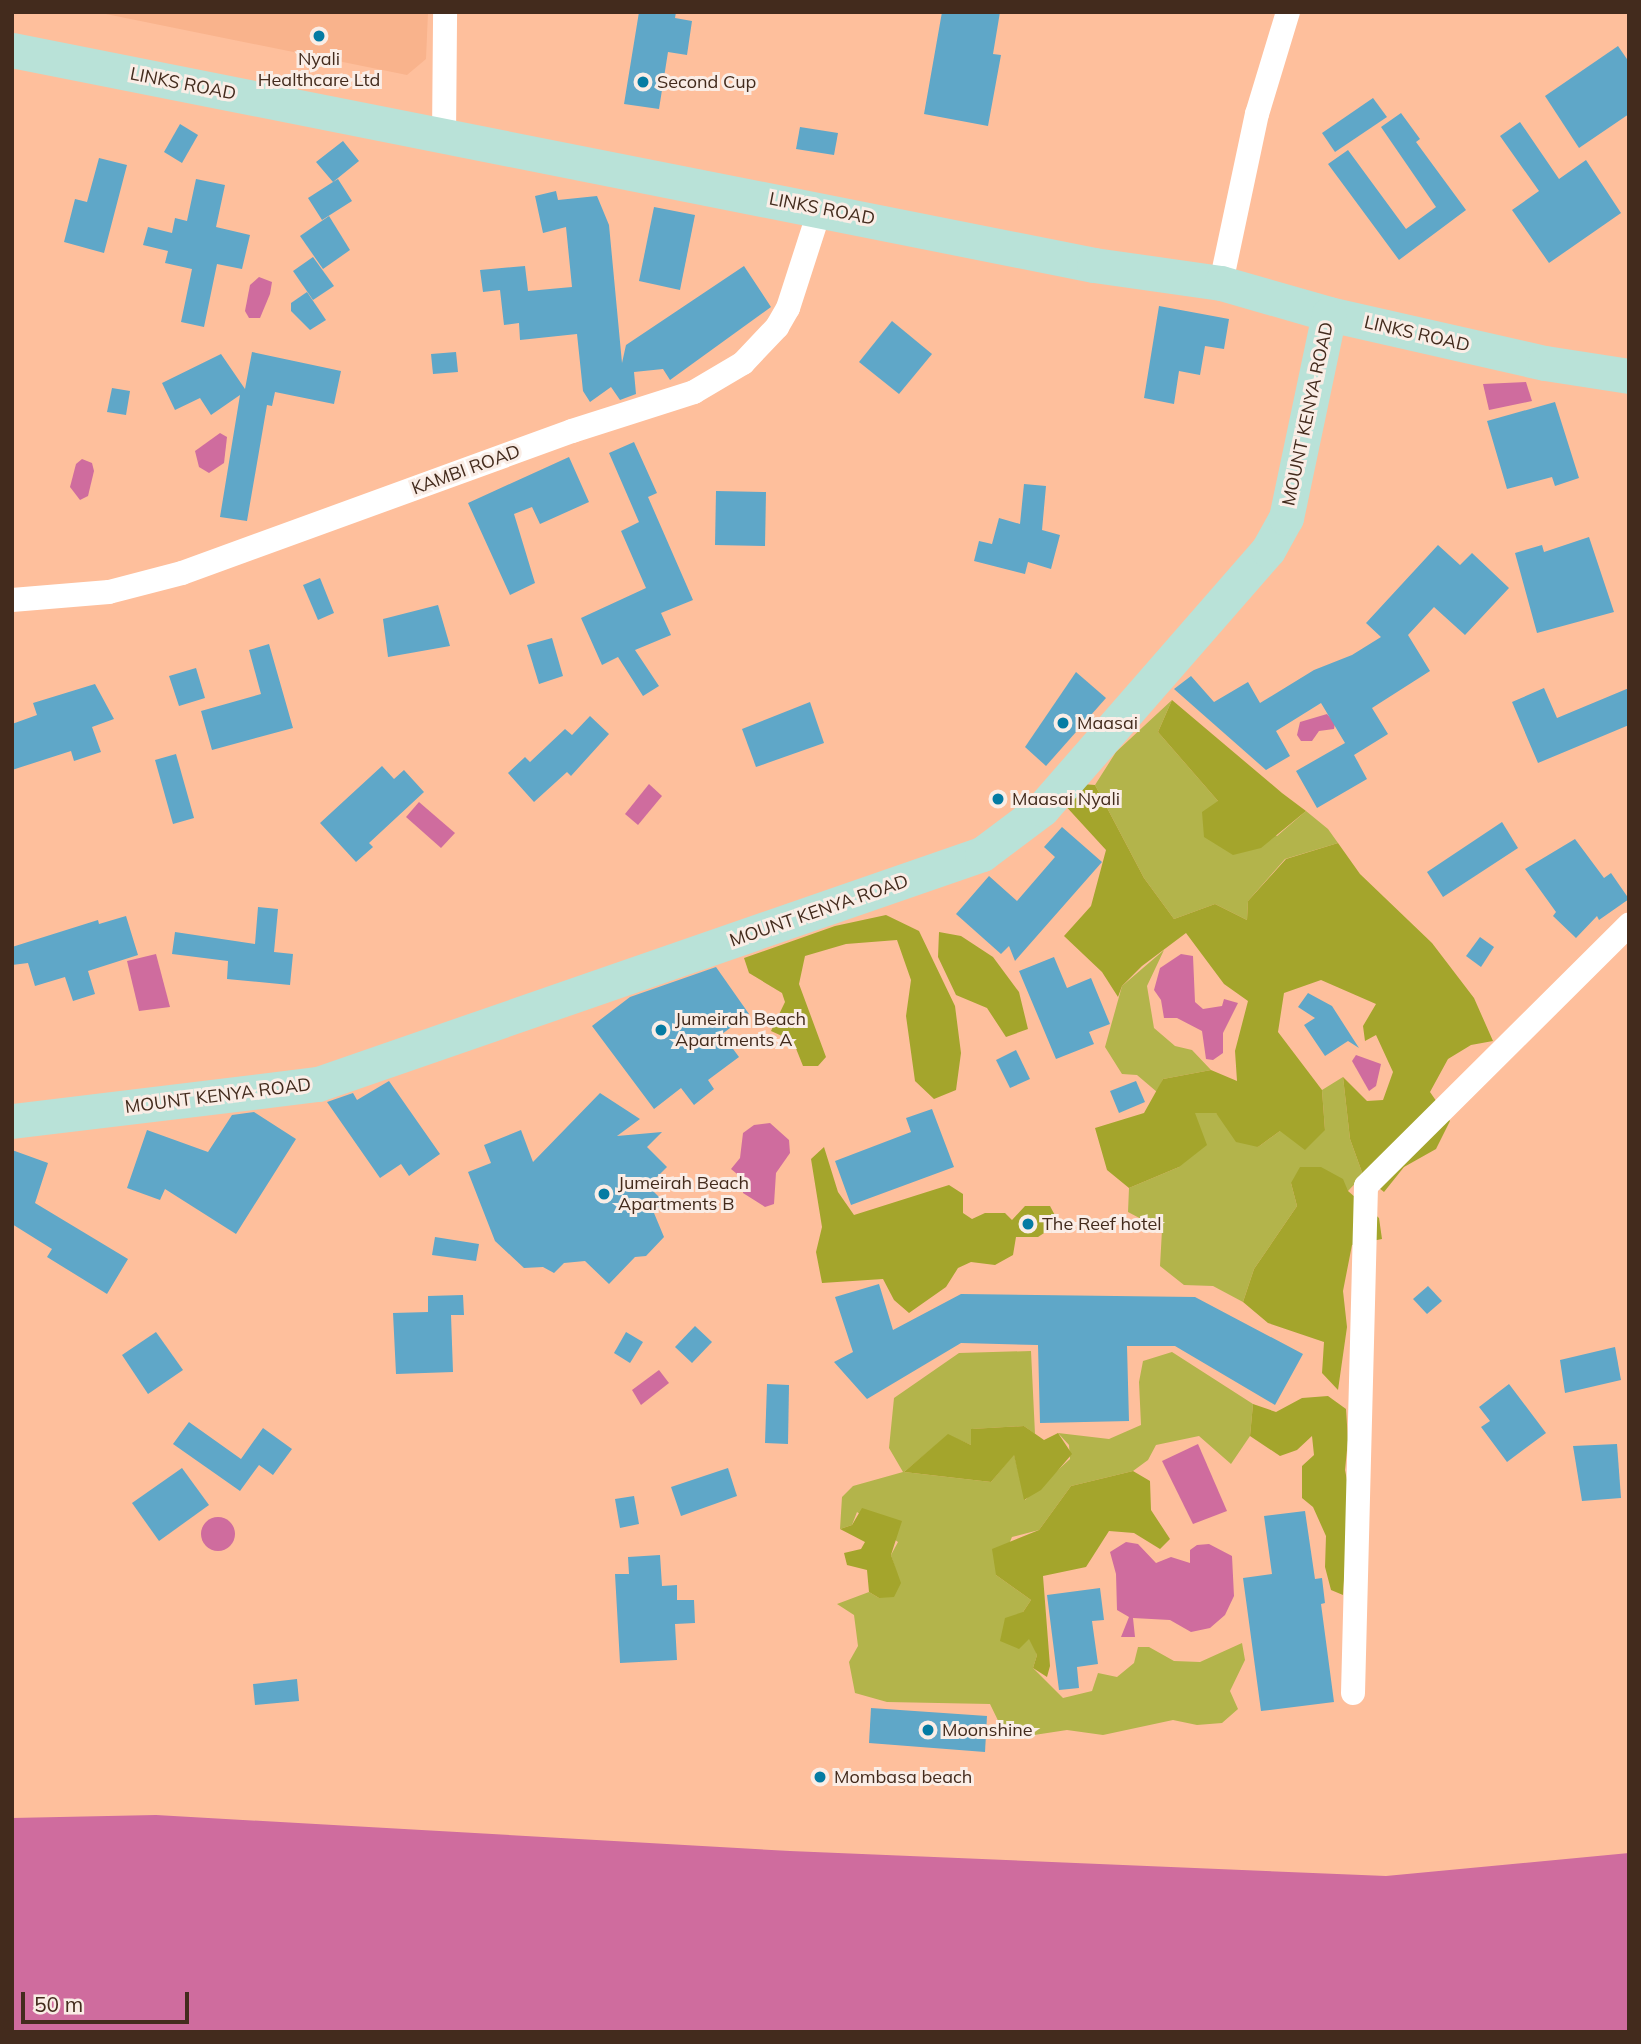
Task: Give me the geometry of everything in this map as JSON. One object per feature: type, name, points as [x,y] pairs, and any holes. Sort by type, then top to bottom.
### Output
[{"type":"main road","name":"LINKS ROAD","points":[[12,50],[1094,264],[1221,283],[1329,314],[1545,363],[1629,376]]},
{"type":"main road","name":"MOUNT KENYA ROAD","points":[[12,1121],[318,1084],[992,848],[1042,809],[1268,550],[1286,518],[1329,314]]},
{"type":"street","points":[[444,137],[445,12]]},
{"type":"street","points":[[1221,283],[1257,114],[1288,12]]},
{"type":"street","name":"KAMBI ROAD","points":[[12,600],[109,592],[182,573],[572,431],[694,392],[743,363],[778,327],[791,301],[820,209]]},
{"type":"street","points":[[1353,1693],[1366,1186],[1629,926]]},
{"type":"shaded area","name":"Nyali Healthcare Ltd","points":[[96,12],[428,12],[426,59],[407,75]]},
{"type":"shaded area","points":[[259,277],[272,282],[270,294],[260,318],[249,318],[245,311],[250,285]]},
{"type":"shaded area","points":[[1526,382],[1532,401],[1489,410],[1483,384]]},
{"type":"shaded area","points":[[220,433],[227,437],[224,463],[209,473],[199,467],[195,451]]},
{"type":"shaded area","points":[[82,459],[92,463],[94,471],[88,496],[80,500],[70,487],[76,464]]},
{"type":"shaded area","points":[[1172,700],[1158,732],[1218,801],[1277,836],[1306,811],[1328,829],[1338,843],[1285,859],[1248,901],[1247,920],[1215,904],[1174,919],[1144,878],[1095,785],[1116,752]]},
{"type":"shaded area","points":[[1172,700],[1306,811],[1261,848],[1233,855],[1204,837],[1202,812],[1218,801],[1158,732]]},
{"type":"shaded area","points":[[1327,714],[1335,723],[1334,729],[1319,731],[1312,741],[1301,741],[1297,735],[1300,722]]},
{"type":"shaded area","points":[[649,784],[662,796],[638,825],[625,814]]},
{"type":"shaded area","points":[[1082,784],[1095,785],[1144,878],[1174,919],[1215,904],[1247,920],[1248,901],[1286,859],[1338,843],[1360,874],[1432,943],[1474,998],[1493,1041],[1471,1045],[1448,1059],[1430,1092],[1450,1121],[1436,1149],[1404,1167],[1384,1192],[1363,1175],[1350,1139],[1343,1077],[1367,1101],[1383,1100],[1393,1072],[1376,1035],[1365,1041],[1363,1026],[1376,1004],[1321,980],[1284,993],[1278,1032],[1322,1090],[1325,1130],[1305,1150],[1280,1131],[1258,1147],[1236,1142],[1216,1113],[1195,1113],[1207,1145],[1179,1167],[1129,1188],[1107,1170],[1095,1128],[1144,1113],[1163,1079],[1211,1070],[1237,1081],[1235,1051],[1248,1001],[1224,984],[1186,933],[1142,966],[1122,986],[1118,997],[1102,972],[1064,936],[1091,906],[1106,850],[1062,802]]},
{"type":"shaded area","points":[[419,802],[455,833],[441,848],[406,817]]},
{"type":"shaded area","points":[[886,915],[919,931],[955,1006],[961,1053],[956,1090],[934,1099],[915,1081],[906,1016],[911,980],[897,940],[846,944],[805,956],[799,984],[826,1057],[818,1066],[803,1066],[793,1041],[771,1031],[785,1002],[782,993],[749,973],[744,958],[835,926]]},
{"type":"shaded area","points":[[939,932],[961,936],[993,957],[1019,992],[1028,1029],[1006,1037],[987,1008],[956,995],[938,957]]},
{"type":"shaded area","points":[[1164,950],[1147,986],[1154,1028],[1175,1046],[1192,1050],[1211,1070],[1163,1079],[1157,1092],[1137,1075],[1122,1074],[1105,1047],[1122,986]]},
{"type":"shaded area","points":[[156,954],[170,1007],[139,1011],[127,961]]},
{"type":"shaded area","points":[[1181,954],[1193,956],[1195,1002],[1203,1009],[1222,1006],[1224,999],[1238,1003],[1223,1033],[1223,1053],[1213,1060],[1206,1059],[1202,1031],[1177,1018],[1164,1018],[1161,1000],[1154,990],[1160,968]]},
{"type":"shaded area","points":[[1356,1055],[1381,1064],[1376,1086],[1369,1091],[1352,1061]]},
{"type":"shaded area","points":[[1343,1077],[1350,1139],[1363,1175],[1348,1191],[1291,1183],[1297,1206],[1254,1269],[1243,1302],[1213,1286],[1184,1285],[1160,1266],[1162,1230],[1128,1212],[1129,1188],[1179,1167],[1194,1113],[1216,1113],[1258,1147],[1280,1131],[1325,1130],[1322,1090]]},
{"type":"shaded area","points":[[770,1123],[789,1140],[790,1153],[776,1173],[774,1204],[765,1207],[743,1193],[742,1178],[731,1169],[740,1158],[743,1133],[754,1125]]},
{"type":"shaded area","points":[[824,1147],[838,1192],[854,1215],[949,1185],[963,1194],[963,1213],[972,1219],[985,1213],[1005,1213],[1012,1220],[1025,1206],[1050,1206],[1059,1223],[1038,1237],[1016,1237],[1013,1255],[995,1265],[971,1262],[958,1268],[946,1287],[909,1313],[894,1300],[883,1279],[822,1283],[816,1252],[822,1227],[811,1159]]},
{"type":"shaded area","points":[[1300,1167],[1321,1167],[1343,1179],[1348,1191],[1379,1218],[1382,1239],[1352,1245],[1343,1291],[1347,1327],[1338,1390],[1322,1373],[1324,1342],[1268,1323],[1243,1302],[1254,1269],[1297,1206],[1291,1183]]},
{"type":"shaded area","points":[[1031,1351],[1035,1434],[1024,1426],[972,1429],[971,1445],[948,1435],[904,1472],[991,1482],[1014,1454],[1025,1500],[1070,1459],[1069,1445],[1058,1433],[1109,1439],[1141,1425],[1139,1382],[1143,1361],[1172,1352],[1253,1404],[1250,1436],[1231,1464],[1199,1436],[1156,1445],[1148,1460],[1133,1471],[1071,1486],[1039,1530],[1012,1537],[996,1575],[1031,1600],[1023,1612],[1037,1655],[1033,1668],[1063,1698],[1092,1691],[1098,1673],[1117,1677],[1134,1663],[1138,1647],[1149,1647],[1174,1661],[1200,1662],[1242,1643],[1245,1660],[1230,1691],[1238,1709],[1222,1723],[1197,1725],[1173,1720],[1103,1735],[1067,1730],[1007,1739],[990,1704],[887,1702],[855,1693],[849,1662],[858,1646],[854,1615],[837,1604],[869,1592],[879,1598],[895,1568],[891,1555],[898,1542],[857,1512],[852,1525],[840,1529],[842,1497],[853,1486],[903,1472],[889,1448],[894,1398],[959,1353]]},
{"type":"shaded area","points":[[659,1370],[669,1383],[641,1405],[632,1390]]},
{"type":"shaded area","points":[[1328,1396],[1346,1409],[1348,1440],[1345,1470],[1350,1495],[1343,1595],[1331,1590],[1325,1567],[1326,1536],[1313,1507],[1302,1498],[1302,1466],[1314,1455],[1312,1436],[1297,1450],[1280,1456],[1250,1436],[1253,1404],[1276,1412],[1302,1398]]},
{"type":"shaded area","points":[[1024,1426],[1044,1440],[1058,1433],[1072,1454],[1041,1490],[1024,1500],[1014,1455],[991,1482],[904,1472],[948,1434],[971,1445],[971,1429]]},
{"type":"shaded area","points":[[1198,1444],[1227,1511],[1193,1524],[1162,1461]]},
{"type":"shaded area","points":[[1133,1471],[1150,1481],[1151,1510],[1170,1539],[1160,1549],[1134,1533],[1109,1531],[1086,1567],[1043,1576],[1050,1666],[1047,1677],[1033,1668],[1037,1655],[1029,1639],[1019,1649],[1000,1641],[1005,1618],[1023,1612],[1031,1600],[996,1575],[992,1549],[1039,1530],[1071,1486]]},
{"type":"shaded area","points":[[862,1508],[902,1521],[891,1555],[901,1583],[894,1597],[879,1598],[869,1592],[867,1570],[847,1565],[844,1553],[861,1549],[865,1542],[840,1529],[852,1525]]},
{"type":"shaded area","points":[[218,1517],[230,1522],[235,1534],[230,1546],[218,1551],[206,1546],[201,1534],[206,1522]]},
{"type":"shaded area","points":[[1126,1542],[1138,1544],[1156,1563],[1171,1557],[1190,1563],[1190,1550],[1197,1545],[1209,1544],[1232,1556],[1234,1596],[1225,1615],[1210,1628],[1191,1632],[1170,1620],[1133,1618],[1135,1637],[1121,1637],[1129,1617],[1117,1610],[1116,1574],[1110,1552]]},
{"type":"shaded area","points":[[156,1815],[790,1851],[1386,1876],[1629,1853],[1629,2032],[12,2032],[12,1818]]},
{"type":"building","points":[[639,12],[676,12],[675,18],[692,21],[687,55],[668,52],[659,109],[624,104]]},
{"type":"building","points":[[942,12],[1000,12],[993,54],[1001,55],[988,126],[924,114]]},
{"type":"building","points":[[1618,46],[1629,62],[1629,114],[1579,148],[1545,96]]},
{"type":"building","points":[[1373,98],[1387,117],[1335,152],[1322,133]]},
{"type":"building","points":[[1401,113],[1420,139],[1416,142],[1466,210],[1399,260],[1328,164],[1348,150],[1406,229],[1436,207],[1381,127]]},
{"type":"building","points":[[1520,122],[1559,179],[1586,160],[1621,213],[1549,263],[1512,210],[1539,191],[1500,136]]},
{"type":"building","points":[[180,124],[198,135],[182,163],[164,152]]},
{"type":"building","points":[[800,127],[838,133],[834,155],[796,149]]},
{"type":"building","points":[[343,141],[359,161],[333,182],[316,162]]},
{"type":"building","points":[[99,158],[127,165],[104,253],[64,242],[75,199],[87,202]]},
{"type":"building","points":[[196,179],[225,185],[216,227],[250,235],[242,269],[217,264],[204,327],[181,322],[192,269],[165,263],[168,251],[143,245],[148,227],[172,233],[175,218],[187,221]]},
{"type":"building","points":[[338,179],[352,201],[322,220],[308,198]]},
{"type":"building","points":[[556,191],[558,200],[597,196],[609,225],[622,363],[626,345],[744,266],[771,307],[670,380],[663,369],[634,372],[636,394],[620,400],[611,387],[590,402],[583,391],[577,334],[520,340],[519,323],[504,325],[500,290],[483,292],[480,270],[525,266],[528,291],[572,287],[566,227],[543,233],[535,196]]},
{"type":"building","points":[[654,207],[695,215],[680,290],[639,281]]},
{"type":"building","points":[[329,216],[350,250],[323,269],[300,236]]},
{"type":"building","points":[[313,257],[334,286],[313,300],[293,271]]},
{"type":"building","points":[[307,292],[326,320],[310,330],[291,311],[291,303]]},
{"type":"building","points":[[1159,306],[1229,319],[1224,349],[1205,346],[1200,375],[1179,371],[1174,404],[1144,398]]},
{"type":"building","points":[[892,321],[932,354],[899,394],[859,362]]},
{"type":"building","points":[[252,352],[341,371],[334,404],[275,392],[272,406],[267,405],[247,521],[220,517],[240,395],[211,415],[200,398],[175,410],[162,383],[221,354],[245,389]]},
{"type":"building","points":[[456,352],[458,372],[433,374],[431,354]]},
{"type":"building","points":[[112,388],[130,391],[126,415],[107,412]]},
{"type":"building","points":[[1555,402],[1579,478],[1555,486],[1552,477],[1507,489],[1487,421]]},
{"type":"building","points":[[634,442],[657,493],[648,497],[693,600],[661,613],[671,635],[635,650],[659,686],[643,696],[618,657],[602,665],[581,618],[646,588],[621,531],[639,522],[609,453]]},
{"type":"building","points":[[569,457],[589,502],[540,524],[532,507],[514,514],[535,583],[510,595],[468,503]]},
{"type":"building","points":[[1024,484],[1046,486],[1042,530],[1060,535],[1051,569],[1028,562],[1025,574],[974,561],[979,541],[992,544],[999,518],[1020,524]]},
{"type":"building","points":[[716,491],[766,492],[765,546],[715,545]]},
{"type":"building","points":[[1589,537],[1614,612],[1537,633],[1515,553],[1542,545],[1544,552]]},
{"type":"building","points":[[1438,545],[1460,565],[1472,553],[1509,588],[1465,635],[1434,607],[1408,635],[1430,671],[1372,708],[1388,734],[1354,755],[1367,779],[1317,808],[1296,771],[1345,743],[1321,703],[1276,731],[1290,756],[1266,770],[1174,689],[1191,676],[1214,702],[1248,682],[1260,703],[1314,670],[1352,655],[1381,637],[1366,623]]},
{"type":"building","points":[[320,578],[334,613],[318,620],[303,585]]},
{"type":"building","points":[[438,605],[450,646],[388,657],[383,619]]},
{"type":"building","points":[[552,638],[563,676],[539,684],[527,645]]},
{"type":"building","points":[[269,644],[293,728],[212,750],[201,711],[261,694],[249,650]]},
{"type":"building","points":[[196,668],[205,698],[179,706],[169,676]]},
{"type":"building","name":"Maasai","points":[[1076,672],[1106,698],[1046,766],[1025,747]]},
{"type":"building","points":[[95,684],[114,719],[92,727],[101,752],[74,761],[71,751],[12,770],[12,724],[37,715],[33,703]]},
{"type":"building","points":[[1544,688],[1557,718],[1629,688],[1629,725],[1538,763],[1512,702]]},
{"type":"building","points":[[810,702],[824,743],[756,767],[742,729]]},
{"type":"building","points":[[590,716],[609,734],[571,776],[567,772],[534,802],[508,773],[525,757],[530,762],[565,729],[572,735]]},
{"type":"building","points":[[176,754],[194,818],[173,824],[155,760]]},
{"type":"building","points":[[382,766],[394,779],[404,770],[424,792],[369,843],[373,847],[356,862],[320,823]]},
{"type":"building","points":[[1502,822],[1518,848],[1443,897],[1427,872]]},
{"type":"building","points":[[1062,827],[1102,862],[1015,961],[1009,946],[1001,954],[956,914],[989,876],[1017,901],[1055,857],[1044,847]]},
{"type":"building","points":[[1575,839],[1604,878],[1611,873],[1629,899],[1599,920],[1597,916],[1576,938],[1553,916],[1556,912],[1525,869]]},
{"type":"building","points":[[258,907],[278,909],[274,952],[293,954],[290,985],[227,979],[228,961],[172,954],[175,932],[255,944]]},
{"type":"building","points":[[126,916],[138,955],[88,971],[95,994],[73,1001],[65,977],[35,986],[28,963],[12,965],[12,947],[98,920],[99,924]]},
{"type":"building","points":[[1480,937],[1494,947],[1481,967],[1466,956]]},
{"type":"building","points":[[1054,957],[1067,988],[1091,978],[1110,1024],[1089,1032],[1094,1044],[1056,1059],[1019,971]]},
{"type":"building","name":"Jumeirah Beach Apartments A","points":[[716,967],[749,1014],[722,1034],[739,1057],[708,1080],[714,1089],[694,1105],[681,1088],[654,1109],[592,1026],[630,997]]},
{"type":"building","points":[[1308,993],[1332,1006],[1359,1048],[1348,1041],[1325,1056],[1304,1025],[1315,1018],[1298,1007]]},
{"type":"building","points":[[1016,1050],[1030,1079],[1010,1088],[996,1060]]},
{"type":"building","points":[[389,1081],[440,1154],[409,1176],[401,1164],[380,1178],[327,1102],[353,1093],[357,1100]]},
{"type":"building","points":[[1136,1081],[1145,1102],[1119,1113],[1110,1091]]},
{"type":"building","name":"Jumeirah Beach Apartments B","points":[[600,1093],[640,1119],[617,1136],[662,1132],[647,1147],[667,1167],[648,1186],[664,1202],[654,1213],[664,1237],[646,1256],[635,1257],[609,1284],[585,1261],[564,1263],[554,1273],[543,1267],[524,1268],[495,1241],[468,1172],[491,1163],[484,1145],[521,1130],[533,1162]]},
{"type":"building","points":[[932,1109],[954,1167],[851,1205],[835,1161],[911,1132],[906,1118]]},
{"type":"building","points":[[254,1112],[296,1139],[236,1234],[165,1189],[160,1200],[127,1188],[147,1130],[208,1152],[232,1115]]},
{"type":"building","points":[[12,1150],[48,1163],[35,1203],[128,1259],[107,1294],[47,1257],[52,1249],[12,1224]]},
{"type":"building","points":[[435,1237],[479,1244],[476,1261],[432,1255]]},
{"type":"building","points":[[879,1284],[893,1330],[961,1294],[1195,1297],[1303,1354],[1275,1405],[1175,1346],[1127,1346],[1129,1421],[1040,1423],[1038,1345],[961,1343],[867,1399],[834,1362],[853,1352],[835,1297]]},
{"type":"building","points":[[1428,1286],[1442,1301],[1427,1314],[1413,1299]]},
{"type":"building","points":[[463,1295],[464,1315],[451,1315],[453,1372],[396,1374],[393,1313],[428,1312],[428,1296]]},
{"type":"building","points":[[695,1326],[712,1342],[692,1363],[675,1347]]},
{"type":"building","points":[[156,1332],[183,1370],[148,1394],[122,1355]]},
{"type":"building","points":[[626,1332],[643,1342],[630,1363],[614,1353]]},
{"type":"building","points":[[1615,1347],[1621,1380],[1565,1393],[1560,1360]]},
{"type":"building","points":[[767,1384],[789,1385],[788,1444],[765,1443]]},
{"type":"building","points":[[1509,1384],[1546,1433],[1507,1462],[1481,1427],[1490,1421],[1479,1407]]},
{"type":"building","points":[[189,1422],[241,1459],[263,1428],[292,1449],[273,1475],[259,1465],[240,1491],[173,1444]]},
{"type":"building","points":[[1617,1444],[1621,1498],[1582,1501],[1573,1446]]},
{"type":"building","points":[[182,1468],[209,1505],[159,1541],[132,1503]]},
{"type":"building","points":[[728,1468],[737,1496],[681,1516],[671,1487]]},
{"type":"building","points":[[634,1496],[639,1524],[620,1528],[615,1499]]},
{"type":"building","points":[[1305,1511],[1315,1579],[1322,1578],[1325,1603],[1321,1604],[1334,1702],[1261,1711],[1243,1578],[1272,1574],[1264,1516]]},
{"type":"building","points":[[660,1555],[662,1586],[677,1585],[677,1600],[694,1600],[695,1623],[675,1624],[677,1660],[620,1663],[615,1574],[629,1574],[628,1557]]},
{"type":"building","points":[[1100,1588],[1104,1620],[1092,1621],[1098,1664],[1077,1667],[1079,1688],[1059,1690],[1047,1595]]},
{"type":"building","points":[[297,1679],[299,1701],[255,1705],[253,1684]]},
{"type":"building","name":"Moonshine","points":[[871,1708],[987,1716],[985,1752],[869,1743]]},
{"type":"place","name":"Nyali Healthcare Ltd","points":[[319,36]]},
{"type":"place","name":"Second Cup","points":[[643,82]]},
{"type":"place","name":"Maasai","points":[[1063,723]]},
{"type":"place","name":"Maasai Nyali","points":[[998,799]]},
{"type":"place","name":"Jumeirah Beach Apartments A","points":[[661,1030]]},
{"type":"place","name":"Jumeirah Beach Apartments B","points":[[604,1194]]},
{"type":"place","name":"The Reef hotel","points":[[1028,1224]]},
{"type":"place","name":"Moonshine","points":[[928,1730]]},
{"type":"place","name":"Mombasa beach","points":[[820,1777]]}]
